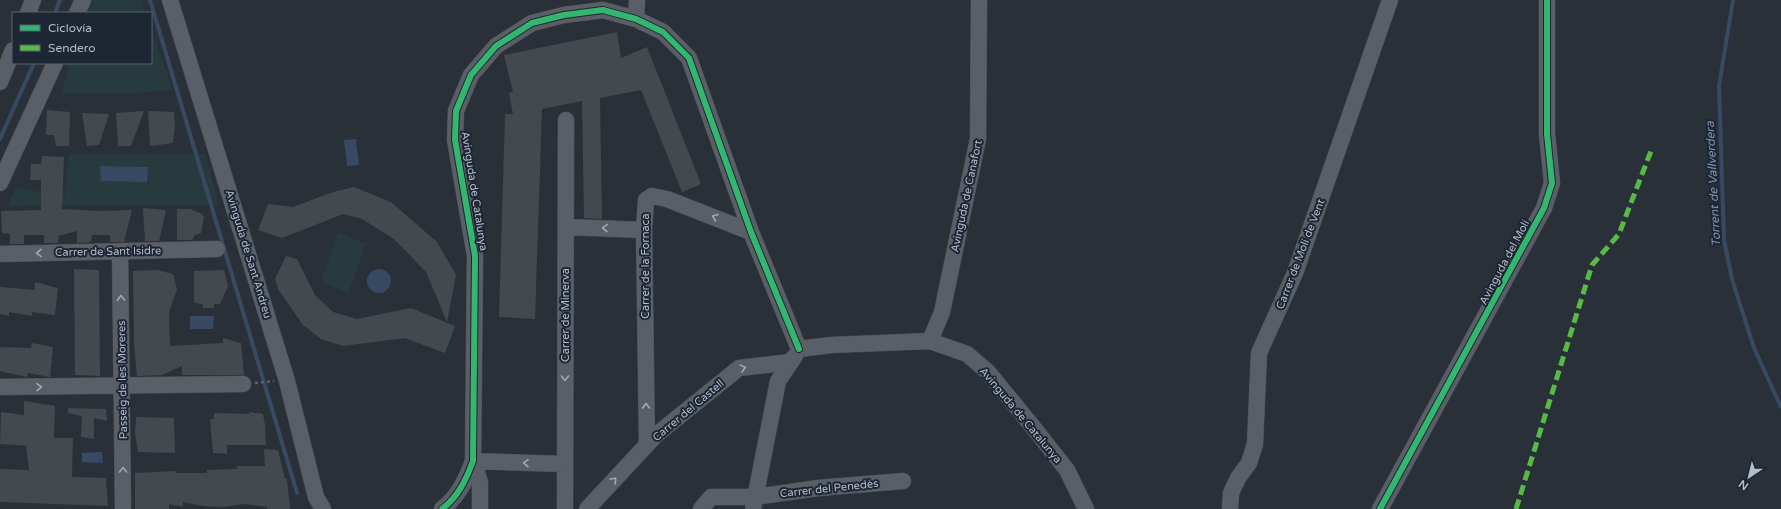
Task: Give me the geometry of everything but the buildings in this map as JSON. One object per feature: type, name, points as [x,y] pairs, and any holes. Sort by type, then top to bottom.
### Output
[{"type":"street","points":[[28,12],[33,0]]},
{"type":"street","points":[[77,12],[83,0]]},
{"type":"street","points":[[636,19],[637,0]]},
{"type":"street","name":"Avinguda de Canafort","points":[[930,341],[942,312],[978,139],[979,0]]},
{"type":"street","name":"Carrer de Molí de Vent","points":[[1230,509],[1231,493],[1238,478],[1249,463],[1255,444],[1259,353],[1295,273],[1390,0]]},
{"type":"street","name":"Avinguda del Molí","points":[[1380,509],[1544,208],[1552,184],[1547,134],[1547,0]]},
{"type":"street","name":"Avinguda de Sant Andreu","points":[[175,1],[287,380],[316,497],[323,509]]},
{"type":"street","name":"Avinguda de Catalunya","points":[[442,509],[450,503],[464,484],[473,461],[475,256],[455,140],[456,111],[470,75],[496,46],[532,23],[564,15],[603,10],[636,19],[663,32],[689,58],[795,356],[831,345],[930,341],[967,354],[988,372],[1067,470],[1086,509]]},
{"type":"street","points":[[0,82],[12,52]]},
{"type":"street","points":[[0,183],[54,64]]},
{"type":"street","name":"Carrer de Minerva","points":[[565,509],[566,120]]},
{"type":"street","name":"Carrer de la Fornaca","points":[[647,445],[644,230],[646,200],[652,196],[667,199],[751,232]]},
{"type":"street","points":[[566,227],[644,230]]},
{"type":"street","name":"Carrer de Sant Isidre","points":[[0,254],[217,249]]},
{"type":"street","name":"Passeig de les Moreres","points":[[120,251],[123,385],[123,509]]},
{"type":"street","points":[[754,503],[778,381],[795,356]]},
{"type":"street","name":"Carrer del Castell","points":[[587,509],[656,434],[739,368],[795,356]]},
{"type":"street","points":[[0,387],[243,384]]},
{"type":"street","points":[[480,509],[480,482],[473,461],[565,464]]},
{"type":"street","name":"Carrer del Penedès","points":[[701,509],[711,497],[754,503],[818,488],[902,481]]},
{"type":"path","points":[[243,384],[287,380]]},
{"type":"green space","points":[[93,0],[141,0],[145,12],[88,12]]},
{"type":"green space","points":[[152,32],[173,90],[135,93],[62,93],[69,64],[152,64]]},
{"type":"green space","points":[[69,154],[205,154],[219,205],[7,206],[17,188],[65,196]]},
{"type":"green space","points":[[338,232],[366,244],[348,293],[321,282]]},
{"type":"water","points":[[356,139],[359,165],[347,166],[344,140]]},
{"type":"water","points":[[100,166],[148,167],[147,182],[101,181]]},
{"type":"water","points":[[379,269],[388,272],[391,281],[388,290],[379,293],[370,290],[367,281],[370,272]]},
{"type":"water","points":[[190,316],[214,316],[213,329],[190,329]]},
{"type":"water","points":[[102,452],[103,463],[82,462],[82,453]]},
{"type":"waterway","points":[[55,12],[60,0]]},
{"type":"waterway","points":[[150,0],[297,493]]},
{"type":"waterway","name":"Torrent de Vallverdera","points":[[1733,0],[1719,86],[1724,240],[1732,279],[1754,348],[1781,407]]},
{"type":"waterway","points":[[0,139],[34,64]]},
{"type":"marked path","points":[[1516,509],[1592,265],[1619,234],[1651,151]]},
{"type":"cycle path","points":[[1380,509],[1544,208],[1552,183],[1547,134],[1547,0]]},
{"type":"cycle path","points":[[442,509],[453,499],[461,488],[473,461],[475,256],[455,140],[456,111],[471,75],[496,46],[532,23],[564,15],[603,10],[636,19],[663,32],[689,58],[751,232],[799,349]]}]
